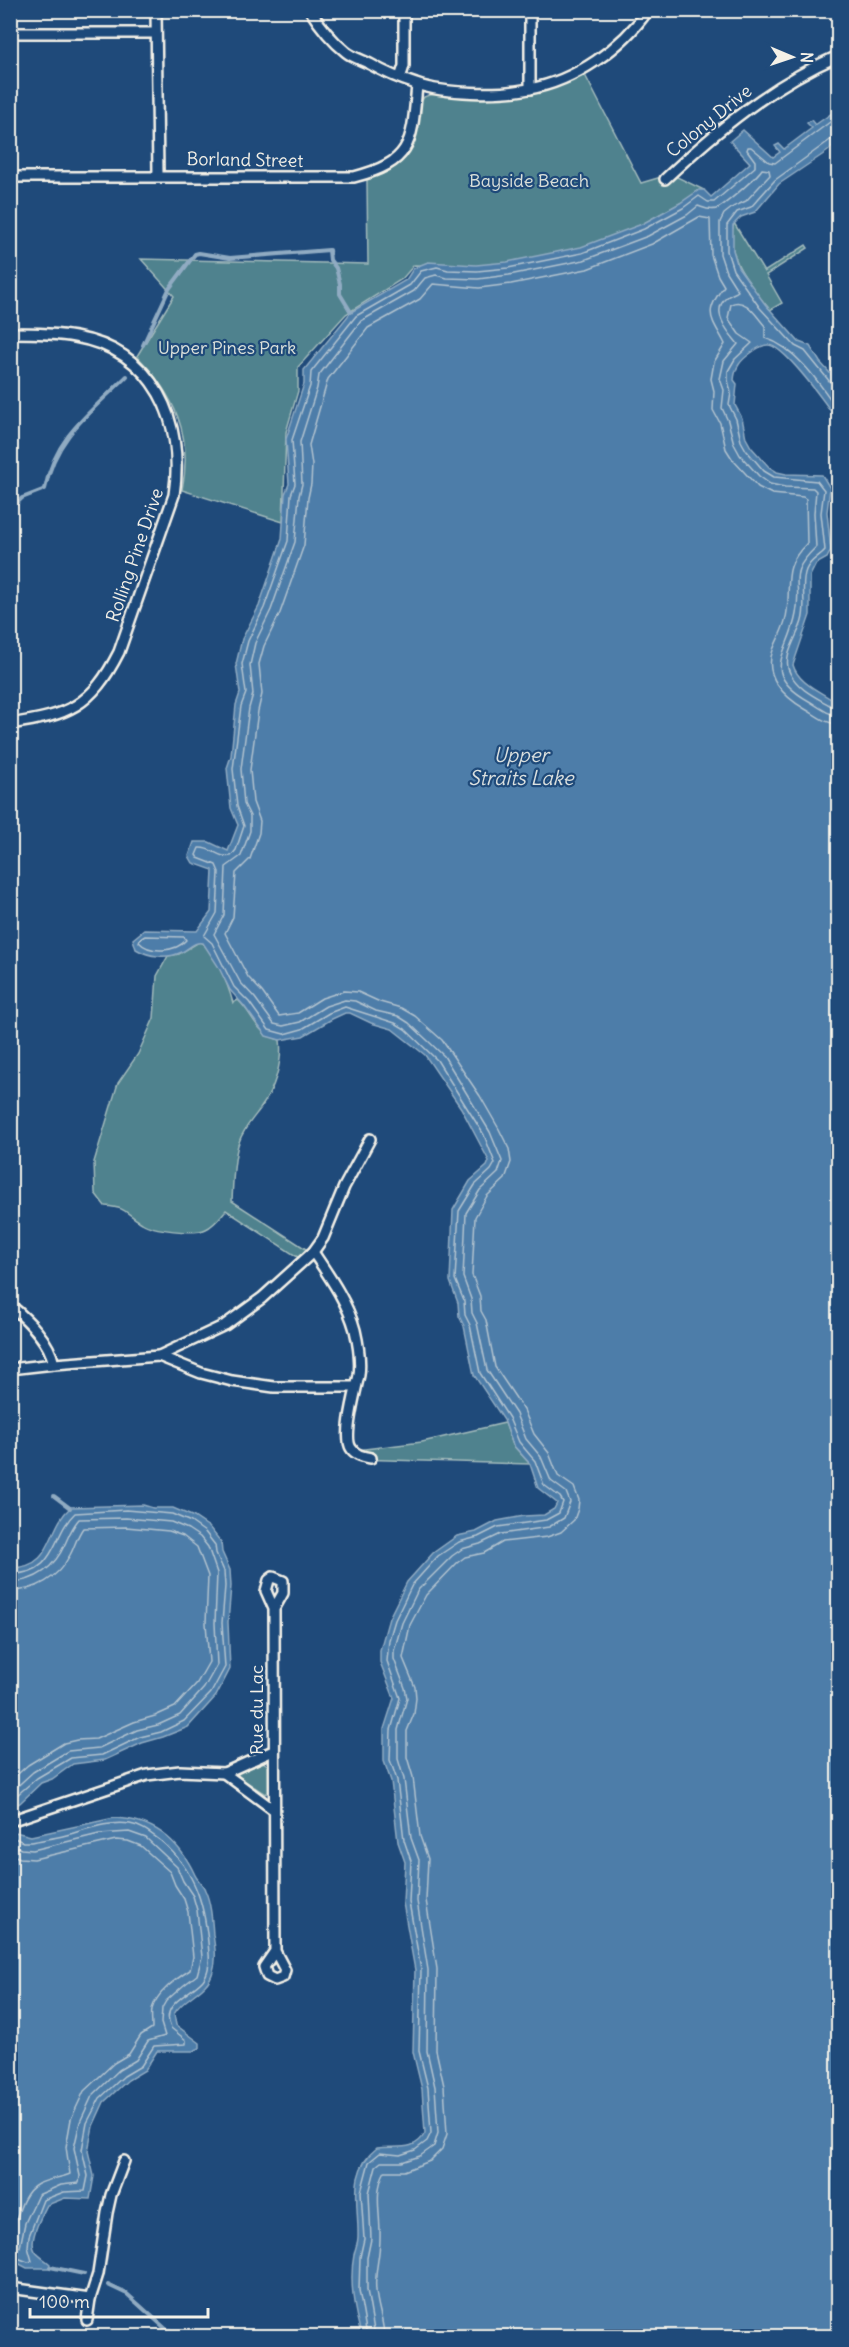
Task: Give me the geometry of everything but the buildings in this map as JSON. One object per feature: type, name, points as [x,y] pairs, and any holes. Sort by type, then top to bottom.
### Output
[{"type":"street","points":[[156,10],[158,175]]},
{"type":"street","points":[[310,10],[324,32],[347,53],[417,85],[462,92],[530,89],[557,80],[587,66],[616,45],[648,10]]},
{"type":"street","points":[[400,78],[404,66],[404,10]]},
{"type":"street","points":[[530,10],[530,89]]},
{"type":"street","points":[[10,33],[156,33]]},
{"type":"street","name":"Colony Drive","points":[[665,179],[716,134],[777,88],[811,67],[838,56]]},
{"type":"street","name":"Borland Street","points":[[10,177],[158,175],[354,177],[375,172],[396,161],[406,147],[411,134],[417,85]]},
{"type":"street","name":"Rolling Pine Drive","points":[[10,333],[77,337],[124,356],[142,369],[161,397],[172,423],[178,471],[174,495],[119,652],[108,674],[92,694],[73,708],[50,718],[10,724]]},
{"type":"street","points":[[10,1369],[159,1356],[225,1325],[262,1298],[313,1252],[370,1139]]},
{"type":"street","points":[[313,1252],[335,1284],[354,1329],[359,1357],[359,1375],[355,1387],[349,1443],[351,1449],[359,1455],[371,1458]]},
{"type":"street","points":[[10,1305],[24,1317],[46,1343],[54,1364]]},
{"type":"street","points":[[159,1356],[201,1373],[231,1381],[274,1387],[355,1387]]},
{"type":"street","name":"Rue du Lac","points":[[274,1609],[275,1952]]},
{"type":"street","points":[[10,1821],[147,1775],[180,1771],[224,1773],[273,1751]]},
{"type":"street","points":[[224,1773],[274,1810]]},
{"type":"street","points":[[87,2320],[90,2299],[98,2274],[111,2195],[124,2161]]},
{"type":"street","points":[[10,2288],[90,2299]]},
{"type":"green space","points":[[585,75],[641,183],[671,174],[704,190],[630,231],[548,268],[414,265],[402,279],[346,314],[298,367],[298,391],[286,432],[283,522],[182,490],[185,451],[178,417],[162,386],[137,356],[174,296],[141,259],[368,264],[367,180],[387,172],[407,153],[414,135],[419,106],[424,97],[458,94],[506,98],[552,88]]},
{"type":"green space","points":[[734,223],[764,272],[806,245],[808,248],[766,275],[782,303],[770,310],[747,281],[736,259],[732,247]]},
{"type":"green space","points":[[199,942],[205,945],[215,960],[233,1003],[238,1000],[260,1029],[280,1040],[279,1067],[273,1085],[265,1102],[244,1131],[238,1145],[232,1201],[306,1249],[299,1258],[226,1210],[215,1223],[206,1229],[193,1232],[174,1231],[147,1226],[122,1209],[105,1206],[95,1193],[94,1162],[118,1083],[138,1054],[154,1018],[157,976],[168,956],[179,954]]},
{"type":"green space","points":[[505,1423],[513,1445],[530,1464],[355,1459],[357,1450],[422,1442]]},
{"type":"green space","points":[[263,1762],[270,1767],[269,1792],[265,1794],[239,1777],[237,1772]]},
{"type":"water","name":"Upper Straits Lake","points":[[838,109],[838,141],[828,151],[779,184],[755,212],[741,217],[733,225],[733,250],[738,267],[765,304],[799,342],[810,346],[820,362],[838,382],[838,421],[795,365],[785,355],[768,345],[757,349],[741,361],[734,380],[737,384],[735,405],[742,418],[746,438],[751,447],[769,467],[777,472],[822,475],[830,488],[827,512],[831,550],[827,558],[816,564],[810,576],[810,615],[793,665],[800,678],[838,704],[838,2336],[362,2336],[352,2285],[354,2253],[358,2239],[358,2178],[368,2157],[377,2148],[410,2146],[421,2139],[425,2133],[422,2089],[413,2052],[415,1970],[403,1903],[405,1862],[398,1842],[391,1781],[384,1761],[384,1729],[394,1698],[380,1662],[380,1650],[389,1618],[407,1582],[433,1553],[457,1536],[476,1532],[497,1521],[544,1515],[554,1509],[557,1503],[538,1488],[530,1464],[513,1445],[504,1420],[474,1375],[464,1326],[459,1316],[458,1303],[450,1281],[453,1210],[470,1181],[487,1166],[489,1161],[461,1108],[425,1055],[392,1029],[371,1023],[350,1013],[332,1019],[303,1036],[280,1040],[266,1036],[230,990],[203,943],[195,944],[171,956],[159,956],[136,949],[133,939],[144,930],[197,931],[211,912],[213,870],[193,863],[189,856],[194,842],[209,842],[228,851],[238,825],[231,808],[227,768],[231,756],[236,705],[240,693],[236,664],[242,639],[259,606],[282,539],[285,494],[289,484],[286,439],[304,384],[304,370],[351,312],[406,280],[413,269],[428,262],[476,265],[507,262],[581,247],[642,224],[699,190],[704,190],[711,197],[750,163],[730,141],[743,130],[773,157],[780,152],[775,146],[779,144],[784,149],[812,128],[807,123],[811,120],[815,125]]},
{"type":"water","points":[[143,1505],[153,1508],[173,1508],[194,1517],[209,1527],[221,1542],[222,1552],[230,1570],[228,1622],[230,1669],[216,1696],[188,1727],[142,1743],[105,1760],[73,1764],[52,1779],[41,1783],[20,1803],[11,1808],[11,1568],[25,1566],[43,1554],[57,1525],[71,1507]]},
{"type":"water","points":[[114,1818],[141,1822],[153,1827],[173,1842],[189,1863],[207,1895],[215,1948],[213,1971],[206,1984],[174,2014],[176,2025],[200,2043],[200,2048],[193,2051],[157,2051],[145,2070],[128,2080],[104,2102],[93,2126],[88,2151],[94,2176],[90,2199],[65,2198],[47,2205],[36,2228],[33,2246],[36,2253],[50,2264],[49,2268],[27,2268],[10,2259],[11,1831],[31,1836]]},
{"type":"waterway","points":[[143,345],[169,289],[195,254],[199,253],[230,258],[329,250],[330,260],[336,268],[340,294],[351,312]]},
{"type":"waterway","points":[[10,510],[22,498],[45,489],[50,470],[66,439],[76,426],[127,376]]},
{"type":"waterway","points":[[54,1496],[70,1508]]},
{"type":"waterway","points":[[50,2267],[84,2274]]},
{"type":"waterway","points":[[108,2285],[127,2294],[167,2330],[196,2336]]},
{"type":"park label","name":"Bayside Beach","points":[[529,181]]},
{"type":"park label","name":"Upper Pines Park","points":[[227,348]]}]
